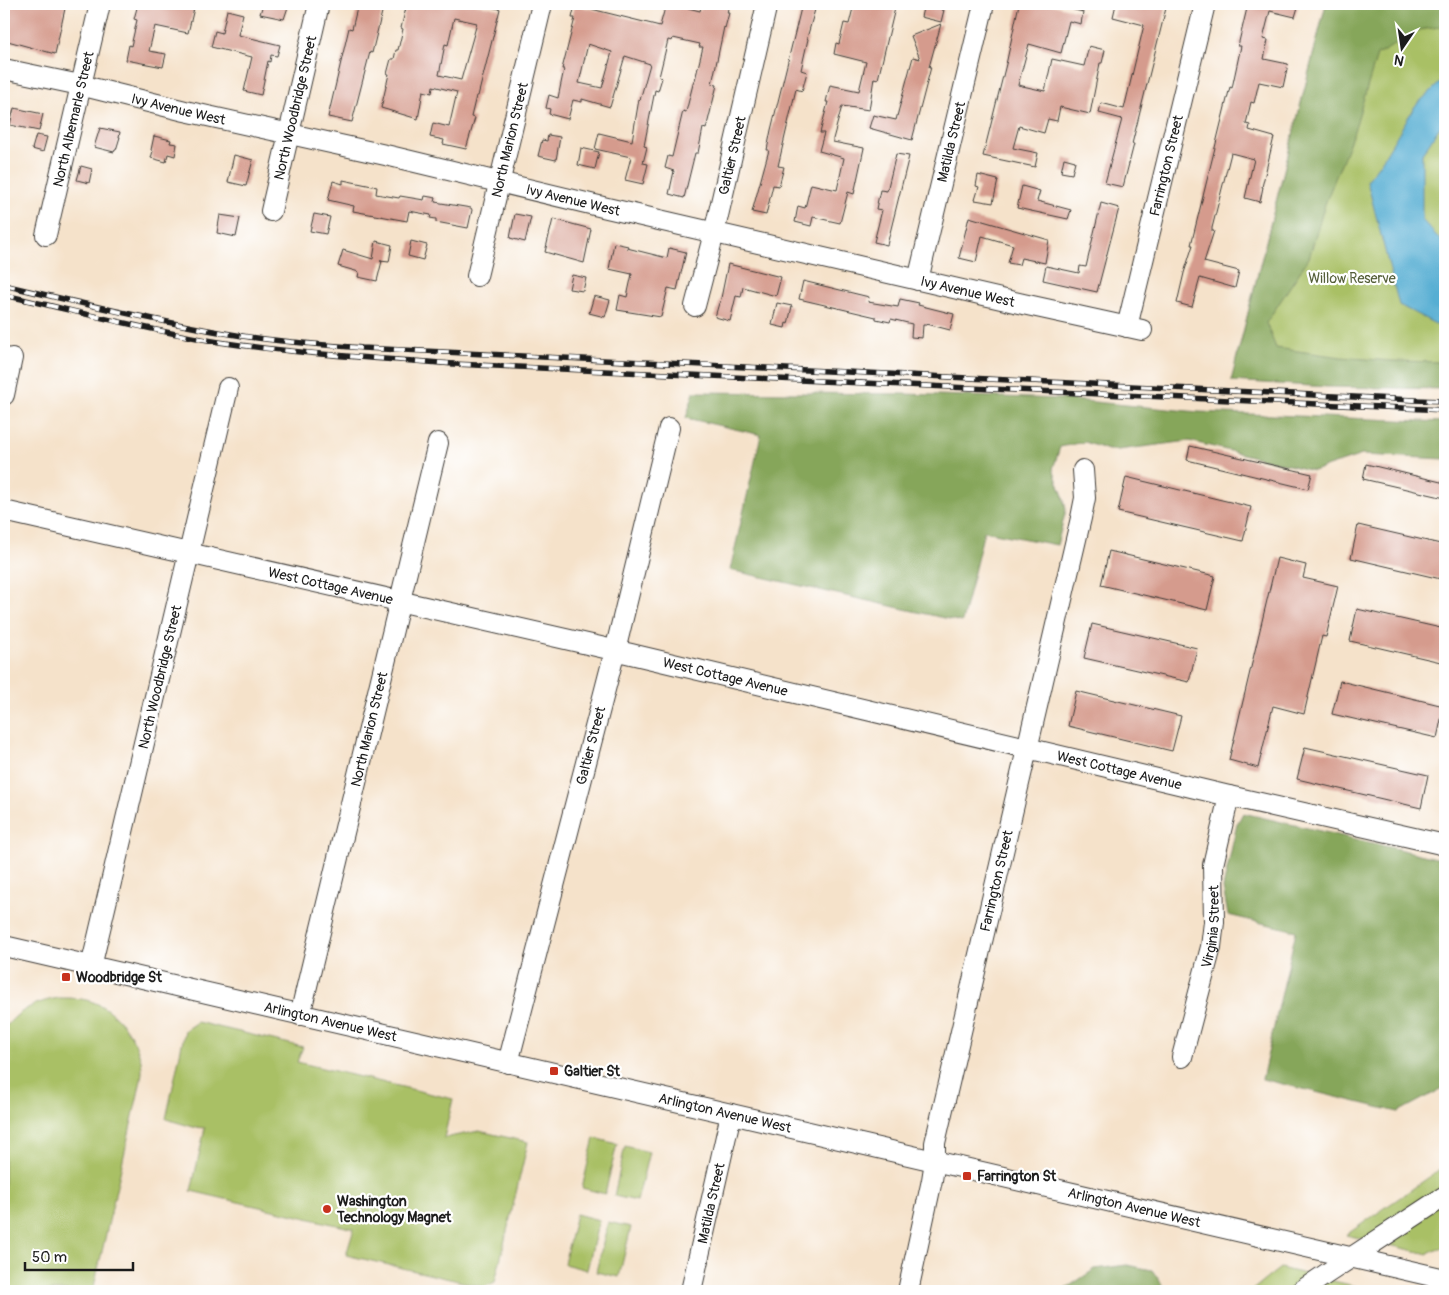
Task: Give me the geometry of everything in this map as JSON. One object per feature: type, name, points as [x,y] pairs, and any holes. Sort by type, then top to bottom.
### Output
[{"type":"street","name":"North Albemarle Street","points":[[46,235],[100,4]]},
{"type":"street","name":"North Woodbridge Street","points":[[271,211],[319,4]]},
{"type":"street","name":"North Marion Street","points":[[477,276],[542,4]]},
{"type":"street","name":"Galtier Street","points":[[695,306],[767,4]]},
{"type":"street","name":"Matilda Street","points":[[918,280],[984,4]]},
{"type":"street","name":"Farrington Street","points":[[1134,329],[1205,4]]},
{"type":"street","name":"Ivy Avenue West","points":[[4,69],[289,133],[1134,329]]},
{"type":"street","points":[[4,396],[12,358]]},
{"type":"street","name":"North Woodbridge Street","points":[[91,967],[228,388]]},
{"type":"street","name":"Galtier Street","points":[[508,1063],[615,651],[669,428]]},
{"type":"street","name":"North Marion Street","points":[[300,1015],[438,443]]},
{"type":"street","name":"Farrington Street","points":[[908,1291],[932,1180],[935,1144],[1065,591],[1085,498],[1083,470]]},
{"type":"street","name":"West Cottage Avenue","points":[[4,510],[615,651],[1229,796],[1445,843]]},
{"type":"street","name":"Virginia Street","points":[[1182,1057],[1211,947],[1214,922],[1212,865],[1229,796]]},
{"type":"street","name":"Arlington Avenue West","points":[[4,946],[1445,1279]]},
{"type":"street","name":"Matilda Street","points":[[691,1291],[731,1114]]},
{"type":"street","points":[[1301,1291],[1445,1196]]},
{"type":"green space","name":"Willow Reserve","points":[[1326,4],[1445,4],[1445,374],[1235,364]]},
{"type":"green space","points":[[1326,4],[1445,4],[1445,26],[1420,30],[1377,55],[1354,131],[1325,204],[1309,258],[1266,323],[1276,348],[1341,357],[1392,361],[1445,362],[1445,389],[1327,387],[1231,381]]},
{"type":"green space","points":[[694,392],[904,394],[1063,399],[1199,412],[1445,422],[1445,459],[1362,455],[1313,471],[1189,441],[1118,450],[1108,450],[1085,442],[1060,447],[1053,469],[1066,510],[1057,545],[984,531],[962,622],[730,570],[761,435],[686,418]]},
{"type":"green space","points":[[1243,813],[1445,860],[1445,1087],[1398,1112],[1262,1079],[1296,931],[1228,915],[1223,888],[1237,824]]},
{"type":"green space","points":[[59,998],[81,999],[93,1002],[102,1006],[119,1021],[127,1030],[138,1050],[142,1071],[141,1080],[93,1291],[4,1291],[4,1029],[21,1012],[35,1004]]},
{"type":"green space","points":[[197,1022],[303,1047],[297,1062],[453,1099],[444,1138],[479,1131],[528,1142],[495,1282],[484,1287],[346,1255],[354,1229],[191,1191],[205,1128],[193,1127],[166,1119],[185,1030]]},
{"type":"green space","points":[[594,1138],[617,1144],[605,1194],[582,1188]]},
{"type":"green space","points":[[625,1146],[649,1152],[637,1201],[614,1196]]},
{"type":"green space","points":[[1445,1166],[1445,1246],[1428,1254],[1346,1235]]},
{"type":"green space","points":[[576,1214],[599,1220],[587,1270],[564,1264]]},
{"type":"green space","points":[[608,1222],[631,1227],[619,1277],[596,1272]]},
{"type":"green space","points":[[1127,1265],[1152,1270],[1167,1291],[1062,1291],[1095,1269]]},
{"type":"green space","points":[[1280,1268],[1375,1291],[1251,1291]]},
{"type":"water","points":[[1445,78],[1445,119],[1422,154],[1422,220],[1445,245],[1445,329],[1399,305],[1367,181],[1381,162],[1415,106]]},
{"type":"building","points":[[4,4],[66,4],[55,54],[4,40]]},
{"type":"building","points":[[138,4],[195,4],[188,33],[155,26],[149,51],[166,54],[163,67],[126,60],[137,20],[134,19]]},
{"type":"building","points":[[263,4],[289,4],[284,19],[260,14]]},
{"type":"building","points":[[363,4],[384,4],[352,122],[328,117],[349,28],[352,29],[357,8],[363,9]]},
{"type":"building","points":[[407,4],[475,4],[500,9],[478,96],[476,96],[471,117],[475,118],[466,149],[443,144],[444,140],[430,137],[433,123],[449,127],[457,92],[433,86],[432,93],[423,91],[418,119],[381,108],[391,59],[394,59],[396,50],[398,50],[403,29],[401,28]],"holes":[[[454,18],[477,23],[461,80],[439,75],[445,44],[448,45]]]},
{"type":"building","points":[[666,4],[700,11],[702,4],[729,4],[727,13],[729,13],[724,27],[712,84],[717,85],[706,129],[703,128],[698,153],[695,153],[684,198],[669,194],[674,171],[665,168],[668,156],[672,157],[683,111],[686,112],[703,47],[699,47],[700,44],[673,38],[672,41],[668,40],[659,77],[662,78],[658,91],[655,90],[644,146],[647,147],[643,163],[648,164],[643,184],[625,180],[631,157],[595,149],[599,133],[632,141],[639,99],[650,64],[625,56],[610,107],[582,99],[582,102],[573,100],[568,119],[549,114],[550,109],[546,108],[549,95],[558,98],[564,69],[562,69],[575,18],[572,18],[575,5],[660,26]],"holes":[[[588,44],[612,52],[602,88],[579,83]]]},
{"type":"building","points":[[802,4],[816,6],[801,70],[807,72],[802,91],[796,89],[778,166],[784,167],[779,186],[773,185],[766,215],[752,212],[769,150],[767,150],[771,130]]},
{"type":"building","points":[[854,4],[896,4],[878,79],[874,78],[869,110],[842,106],[833,139],[833,142],[864,148],[854,194],[848,192],[840,223],[813,217],[811,226],[795,222],[798,206],[805,208],[811,184],[837,190],[844,158],[819,151],[824,133],[820,133],[828,102],[826,102],[830,85],[859,91],[866,62],[834,54],[836,43],[839,44],[844,23],[849,24]]},
{"type":"building","points":[[924,4],[943,4],[941,10],[944,10],[941,22],[921,17]]},
{"type":"building","points":[[1019,4],[1049,4],[1083,12],[1081,24],[1069,21],[1061,53],[1029,44],[1018,85],[1045,91],[1052,59],[1084,66],[1089,46],[1105,50],[1102,63],[1100,63],[1090,114],[1060,107],[1057,121],[1048,119],[1044,133],[1019,126],[1013,148],[1038,153],[1035,167],[983,156]]},
{"type":"building","points":[[1116,4],[1167,4],[1123,187],[1105,183],[1122,119],[1099,113],[1101,103],[1124,109],[1144,25],[1113,17]]},
{"type":"building","points":[[1248,4],[1299,4],[1295,17],[1270,11],[1263,39],[1268,40],[1264,59],[1288,64],[1283,87],[1259,82],[1254,103],[1251,102],[1246,124],[1250,125],[1249,130],[1274,137],[1260,202],[1245,198],[1254,159],[1231,153],[1212,228],[1212,231],[1214,231],[1204,262],[1239,271],[1235,288],[1200,278],[1192,307],[1177,303],[1193,245],[1191,245],[1230,87],[1232,88],[1241,46],[1238,46]]},
{"type":"building","points":[[227,10],[243,14],[238,35],[280,45],[277,56],[271,55],[270,62],[268,61],[261,95],[244,91],[252,57],[211,47],[215,31],[222,33]]},
{"type":"building","points":[[941,24],[912,140],[869,128],[873,115],[896,120],[913,57],[920,59],[911,36]]},
{"type":"building","points":[[14,108],[43,114],[39,131],[10,125]]},
{"type":"building","points":[[100,128],[120,132],[114,152],[94,147]]},
{"type":"building","points":[[36,135],[47,137],[43,152],[32,149]]},
{"type":"building","points":[[548,135],[560,137],[556,160],[538,156],[542,140],[547,141]]},
{"type":"building","points":[[154,136],[171,140],[170,143],[177,144],[175,156],[168,154],[166,162],[151,158]]},
{"type":"building","points":[[581,148],[599,152],[595,169],[578,165]]},
{"type":"building","points":[[896,154],[909,156],[887,245],[874,242],[882,210],[876,209],[880,190],[887,191]]},
{"type":"building","points":[[234,155],[253,160],[246,186],[228,182]]},
{"type":"building","points":[[1064,158],[1075,161],[1072,174],[1061,172]]},
{"type":"building","points":[[81,166],[92,169],[89,183],[77,180]]},
{"type":"building","points":[[978,175],[998,180],[993,203],[975,200],[979,187],[976,186]]},
{"type":"building","points":[[343,180],[377,187],[376,194],[424,200],[425,196],[436,198],[435,202],[471,208],[468,228],[436,222],[436,219],[430,218],[431,215],[409,211],[407,221],[353,211],[354,206],[328,200],[333,181],[343,184]]},
{"type":"building","points":[[1022,186],[1040,191],[1037,201],[1071,210],[1068,219],[1017,208]]},
{"type":"building","points":[[1101,203],[1119,208],[1097,292],[1043,280],[1046,266],[1079,273],[1080,266],[1086,267]]},
{"type":"building","points":[[314,214],[330,217],[326,234],[310,231]]},
{"type":"building","points":[[515,214],[531,217],[525,242],[510,238]]},
{"type":"building","points":[[220,215],[240,218],[236,237],[217,233]]},
{"type":"building","points":[[969,217],[1049,240],[1045,263],[1021,258],[1019,265],[1008,263],[1013,245],[982,236],[976,262],[959,258]]},
{"type":"building","points":[[553,219],[591,229],[584,263],[545,252]]},
{"type":"building","points":[[376,241],[392,245],[389,262],[382,261],[377,281],[358,277],[359,272],[338,266],[343,250],[373,259]]},
{"type":"building","points":[[411,241],[427,245],[423,260],[408,256]]},
{"type":"building","points":[[614,243],[667,258],[669,248],[686,252],[677,290],[668,288],[661,317],[617,310],[620,295],[627,297],[632,274],[609,269]]},
{"type":"building","points":[[728,264],[781,277],[776,296],[743,287],[741,297],[736,296],[730,321],[715,317],[720,303]]},
{"type":"building","points":[[572,275],[586,278],[583,291],[569,289]]},
{"type":"building","points":[[803,281],[869,297],[868,302],[898,307],[900,299],[954,314],[950,330],[927,324],[923,325],[922,338],[911,337],[912,324],[891,319],[890,322],[876,319],[876,317],[799,299]]},
{"type":"building","points":[[594,296],[610,300],[605,317],[589,313]]},
{"type":"building","points":[[777,303],[792,306],[788,324],[786,323],[785,328],[772,325]]},
{"type":"building","points":[[1190,446],[1312,474],[1308,489],[1187,460]]},
{"type":"building","points":[[1366,464],[1445,483],[1445,498],[1363,479]]},
{"type":"building","points":[[1126,477],[1251,507],[1243,541],[1118,512]]},
{"type":"building","points":[[1358,525],[1445,545],[1445,580],[1351,558]]},
{"type":"building","points":[[1109,551],[1215,576],[1207,610],[1101,585]]},
{"type":"building","points":[[1277,558],[1306,565],[1303,578],[1338,586],[1326,637],[1322,636],[1304,714],[1273,706],[1258,768],[1229,760]]},
{"type":"building","points":[[1357,609],[1445,629],[1445,663],[1350,641]]},
{"type":"building","points":[[1092,624],[1197,648],[1189,682],[1084,658]]},
{"type":"building","points":[[1340,681],[1444,706],[1437,738],[1332,714]]},
{"type":"building","points":[[1076,691],[1181,716],[1172,751],[1068,726]]},
{"type":"building","points":[[1305,747],[1428,775],[1421,808],[1297,779]]},
{"type":"railway","points":[[4,285],[138,316],[219,332],[308,344],[1445,401]]},
{"type":"railway","points":[[4,295],[138,326],[219,342],[336,355],[454,364],[1445,410]]},
{"type":"place","name":"Woodbridge St","points":[[66,977]]},
{"type":"place","name":"Galtier St","points":[[554,1071]]},
{"type":"place","name":"Farrington St","points":[[967,1176]]},
{"type":"place","name":"Washington Technology Magnet","points":[[327,1209]]}]
